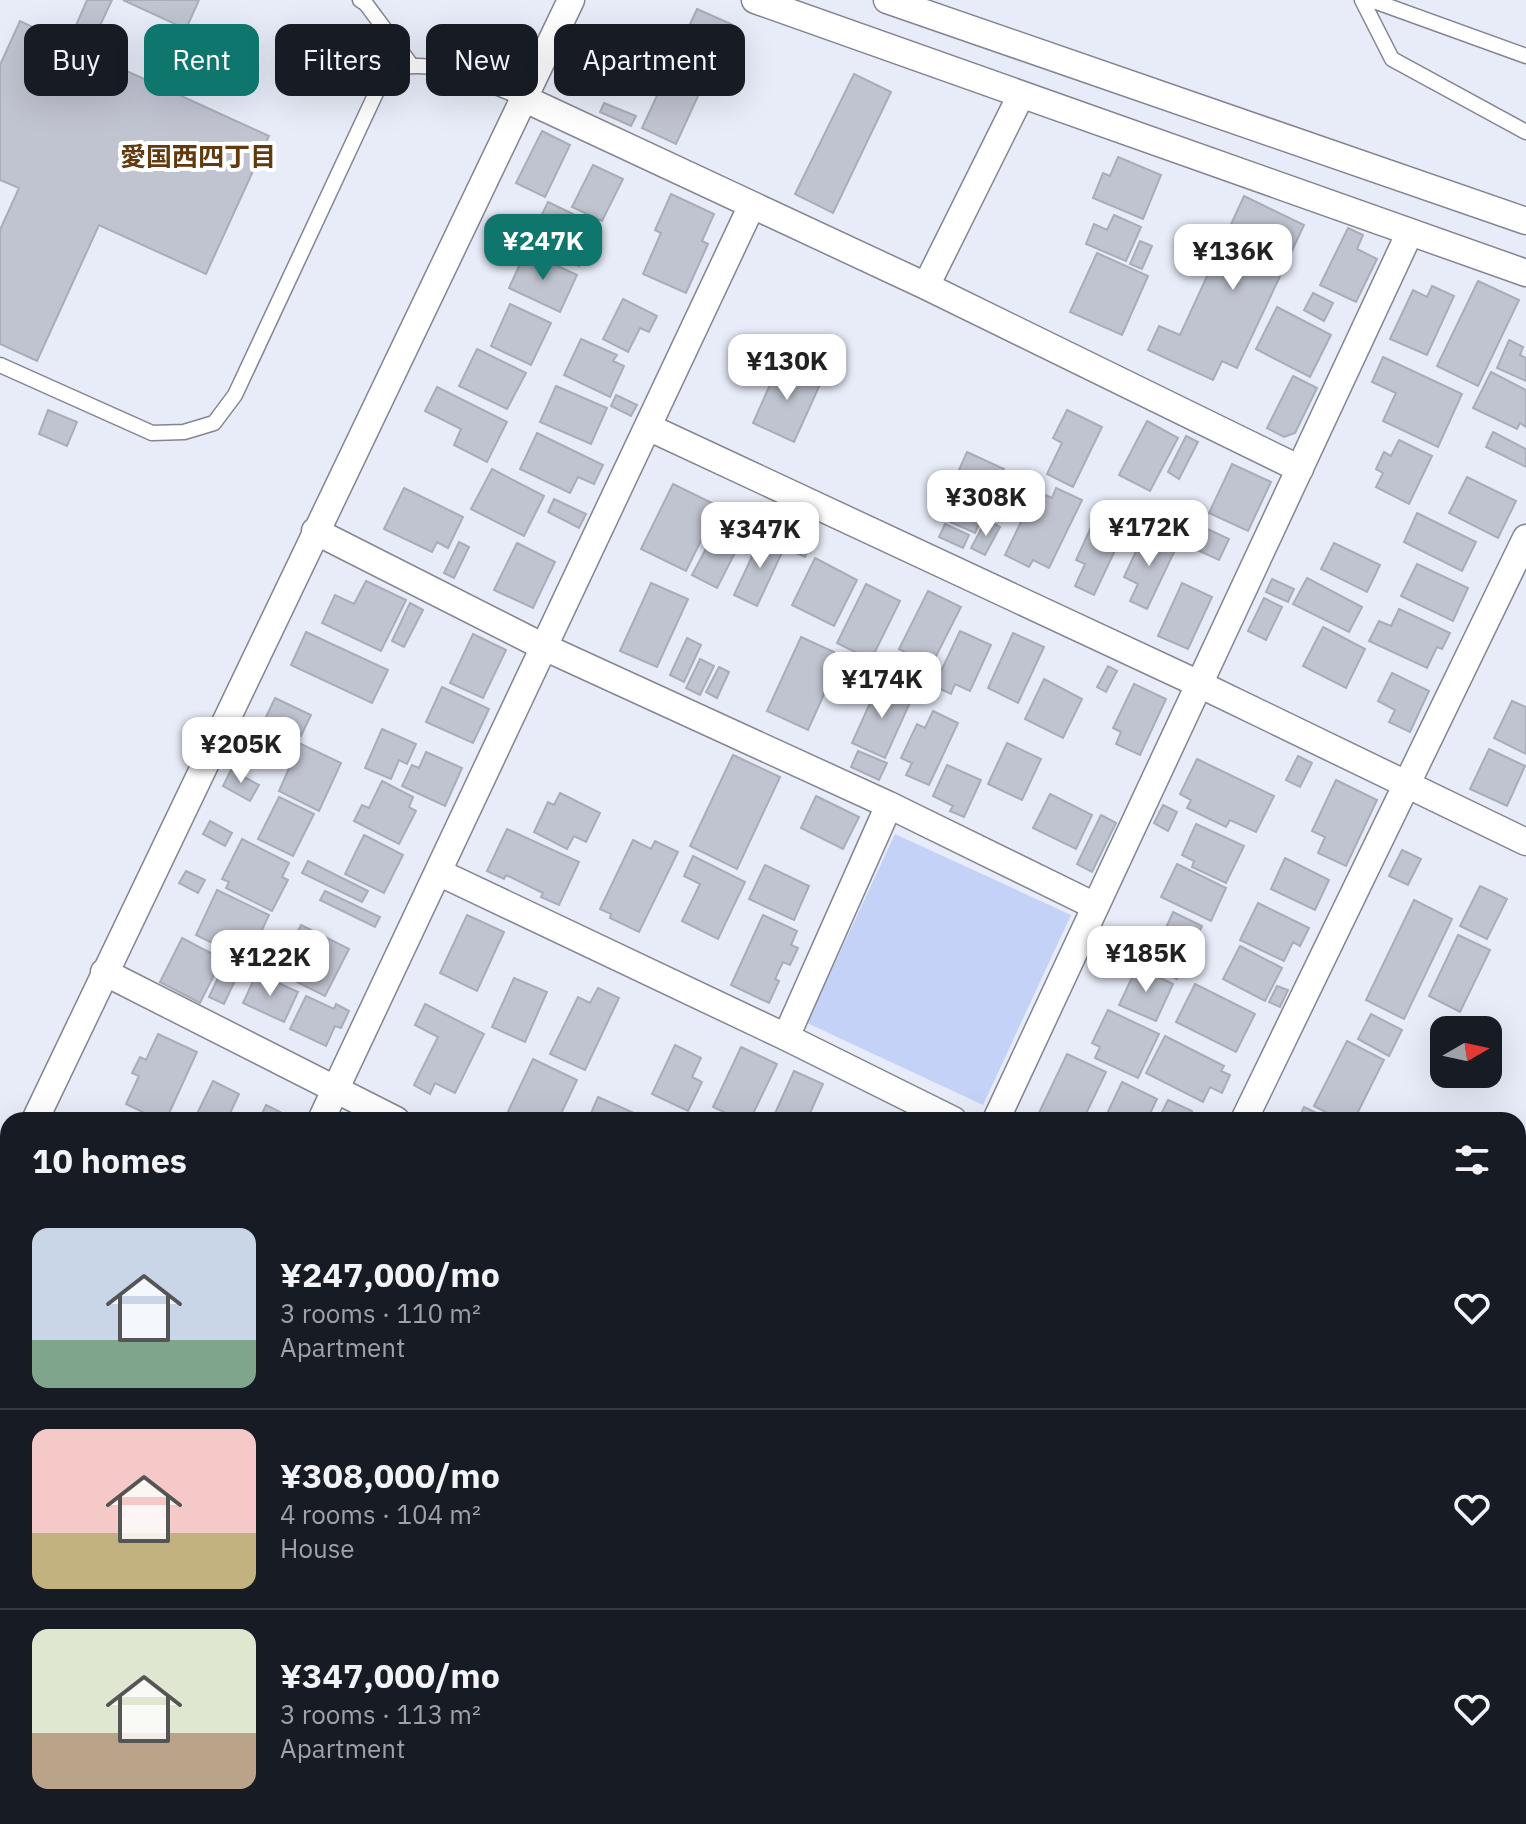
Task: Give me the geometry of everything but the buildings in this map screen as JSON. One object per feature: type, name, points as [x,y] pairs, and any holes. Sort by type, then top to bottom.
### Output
[{"type":"street","points":[[39,1112],[571,0]]},
{"type":"street","points":[[755,0],[1526,273]]},
{"type":"street","points":[[887,0],[1526,221]]},
{"type":"street","points":[[926,286],[1021,95]]},
{"type":"street","points":[[523,98],[926,286],[1300,469]]},
{"type":"street","points":[[325,1112],[752,205]]},
{"type":"street","points":[[1000,1112],[1410,232]]},
{"type":"street","points":[[648,427],[1199,684],[1526,842]]},
{"type":"street","points":[[315,531],[544,647],[889,805],[1095,906]]},
{"type":"street","points":[[1248,1112],[1526,538]]},
{"type":"street","points":[[786,1037],[889,805]]},
{"type":"street","points":[[438,872],[937,1112]]},
{"type":"street","points":[[104,972],[379,1112]]},
{"type":"lane","points":[[360,0],[412,66]]},
{"type":"lane","points":[[1362,0],[1392,59],[1526,132]]},
{"type":"lane","points":[[1371,0],[1526,56]]},
{"type":"lane","points":[[0,365],[152,433],[184,432],[214,423],[235,395],[376,93],[389,73],[412,66],[443,68],[523,98]]},
{"type":"shaded area","points":[[895,834],[1071,915],[983,1105],[807,1023]]},
{"type":"district","name":"愛国西四丁目","points":[[198,157]]}]
